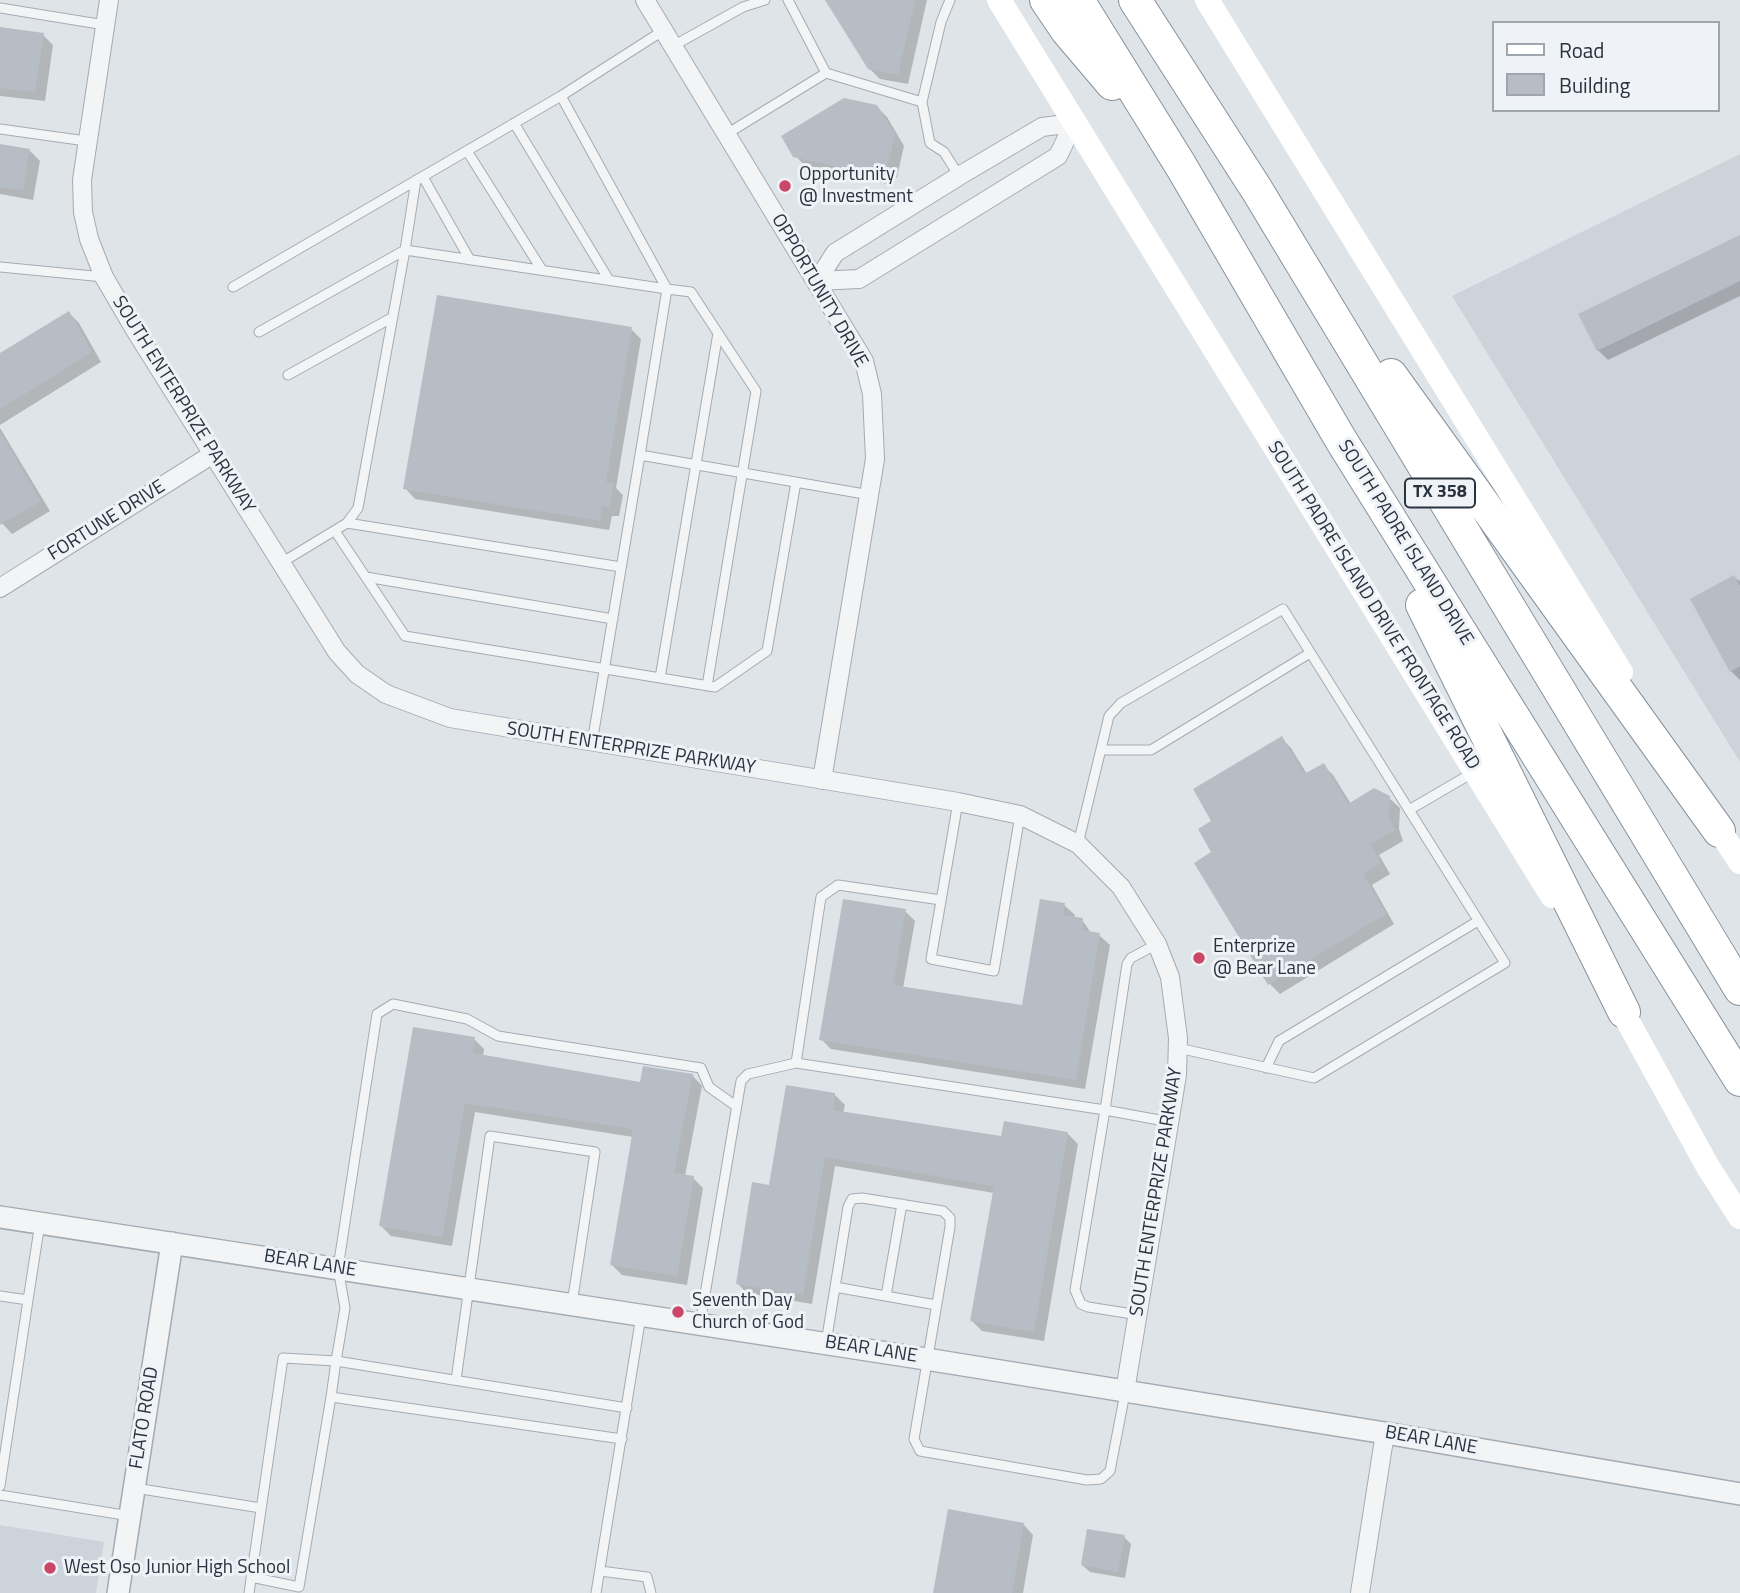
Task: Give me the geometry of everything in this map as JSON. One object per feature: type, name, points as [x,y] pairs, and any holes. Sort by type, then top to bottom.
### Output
[{"type":"highway","points":[[1046,0],[1067,31],[1181,166]]},
{"type":"highway","name":"SOUTH PADRE ISLAND DRIVE","points":[[1078,0],[1181,166],[1341,440],[1740,1080]]},
{"type":"highway","name":"TX 358","points":[[1135,0],[1257,190],[1740,989]]},
{"type":"highway","points":[[1257,190],[1719,831]]},
{"type":"highway","points":[[1341,440],[1624,1012]]},
{"type":"main road","name":"SOUTH PADRE ISLAND DRIVE FRONTAGE ROAD","points":[[999,0],[1624,1012],[1708,1167],[1740,1217]]},
{"type":"main road","points":[[1207,0],[1740,862]]},
{"type":"street","name":"SOUTH ENTERPRIZE PARKWAY","points":[[109,0],[86,141],[83,212],[104,278],[337,652],[357,674],[386,694],[450,718],[958,802],[1020,815],[1078,844],[1121,887],[1157,944],[1170,977],[1176,1008],[1178,1048],[1170,1122],[1125,1391]]},
{"type":"street","name":"OPPORTUNITY DRIVE","points":[[645,0],[864,361],[872,394],[876,440],[870,495],[822,780]]},
{"type":"street","points":[[817,281],[835,253],[959,176],[1042,127],[1074,123]]},
{"type":"street","points":[[817,281],[859,279],[965,214],[1058,156],[1074,123]]},
{"type":"street","name":"FORTUNE DRIVE","points":[[0,587],[213,454]]},
{"type":"street","name":"BEAR LANE","points":[[0,1216],[826,1343],[1385,1433],[1740,1494]]},
{"type":"street","name":"FLATO ROAD","points":[[118,1593],[172,1243]]},
{"type":"street","points":[[1360,1593],[1385,1433]]},
{"type":"lane","points":[[233,287],[561,96],[668,38],[765,0]]},
{"type":"lane","points":[[788,0],[826,73],[922,102]]},
{"type":"lane","points":[[950,0],[941,22],[922,102],[930,143],[944,152],[959,176]]},
{"type":"lane","points":[[0,8],[105,25]]},
{"type":"lane","points":[[725,135],[826,73]]},
{"type":"lane","points":[[561,96],[667,289],[592,743]]},
{"type":"lane","points":[[514,123],[609,280]]},
{"type":"lane","points":[[0,129],[86,141]]},
{"type":"lane","points":[[467,151],[542,270]]},
{"type":"lane","points":[[281,563],[347,523],[358,508],[419,178]]},
{"type":"lane","points":[[419,178],[470,260]]},
{"type":"lane","points":[[259,332],[405,250],[691,292],[756,391],[707,686]]},
{"type":"lane","points":[[0,267],[104,278]]},
{"type":"lane","points":[[288,375],[393,317]]},
{"type":"lane","points":[[660,678],[718,333]]},
{"type":"lane","points":[[640,455],[870,495]]},
{"type":"lane","points":[[335,531],[405,636],[715,687],[767,650],[796,482]]},
{"type":"lane","points":[[347,523],[621,567]]},
{"type":"lane","points":[[366,578],[613,619]]},
{"type":"lane","points":[[1078,844],[1109,716],[1121,703],[1283,609],[1505,963],[1314,1078],[1178,1048]]},
{"type":"lane","points":[[1101,750],[1151,750],[1310,653]]},
{"type":"lane","points":[[1409,810],[1475,771]]},
{"type":"lane","points":[[958,802],[931,959],[994,971],[1020,815]]},
{"type":"lane","points":[[796,1063],[821,897],[838,886],[941,900]]},
{"type":"lane","points":[[1266,1068],[1279,1041],[1478,921]]},
{"type":"lane","points":[[1139,1315],[1088,1307],[1082,1304],[1074,1290],[1127,964],[1131,958],[1157,944]]},
{"type":"lane","points":[[251,1577],[299,1587],[345,1308],[338,1268],[377,1014],[393,1004],[467,1019],[498,1036],[701,1068],[709,1087],[736,1106]]},
{"type":"lane","points":[[700,1324],[736,1106],[741,1081],[748,1074],[796,1063],[1170,1122]]},
{"type":"lane","points":[[456,1380],[490,1136],[595,1152],[572,1304]]},
{"type":"lane","points":[[826,1343],[848,1207],[852,1199],[902,1204],[943,1211],[950,1218],[914,1439],[919,1451],[1087,1480],[1101,1479],[1110,1471],[1125,1391]]},
{"type":"lane","points":[[886,1296],[902,1204]]},
{"type":"lane","points":[[0,1486],[40,1223]]},
{"type":"lane","points":[[835,1287],[936,1305]]},
{"type":"lane","points":[[0,1296],[28,1300]]},
{"type":"lane","points":[[596,1593],[641,1314]]},
{"type":"lane","points":[[248,1593],[283,1358],[336,1361],[627,1408]]},
{"type":"lane","points":[[331,1396],[622,1439]]},
{"type":"lane","points":[[134,1488],[261,1508]]},
{"type":"lane","points":[[0,1495],[130,1516]]},
{"type":"lane","points":[[600,1571],[647,1577],[651,1593]]},
{"type":"shaded area","points":[[1740,154],[1740,762],[1452,296]]},
{"type":"shaded area","name":"West Oso Junior High School","points":[[0,1525],[104,1542],[96,1593],[0,1593]]},
{"type":"building","points":[[825,0],[915,0],[898,75],[868,69]]},
{"type":"building","points":[[0,27],[44,33],[35,92],[0,88]]},
{"type":"building","points":[[844,98],[877,105],[895,134],[887,167],[876,175],[793,157],[781,136]]},
{"type":"building","points":[[0,144],[30,149],[23,190],[0,187]]},
{"type":"building","points":[[1740,235],[1740,281],[1597,351],[1578,314]]},
{"type":"building","points":[[437,295],[632,327],[606,482],[614,484],[609,507],[602,506],[600,521],[403,489]]},
{"type":"building","points":[[69,311],[92,352],[0,409],[0,353]]},
{"type":"building","points":[[0,432],[41,501],[0,525]]},
{"type":"building","points":[[1734,575],[1740,586],[1740,666],[1730,672],[1690,599]]},
{"type":"building","points":[[1282,736],[1304,774],[1324,763],[1348,804],[1374,788],[1390,796],[1389,818],[1395,830],[1370,844],[1381,863],[1363,874],[1386,914],[1268,985],[1194,863],[1211,852],[1198,829],[1211,821],[1193,789]]},
{"type":"building","points":[[843,899],[906,909],[893,985],[1022,1005],[1040,899],[1065,903],[1063,915],[1083,918],[1082,930],[1100,933],[1076,1080],[819,1040]]},
{"type":"building","points":[[413,1027],[475,1037],[473,1053],[640,1082],[643,1066],[693,1074],[674,1173],[694,1176],[677,1276],[610,1265],[633,1129],[465,1103],[442,1237],[379,1226]]},
{"type":"building","points":[[786,1085],[835,1093],[833,1110],[1001,1136],[1004,1121],[1068,1132],[1034,1332],[970,1321],[994,1186],[825,1157],[803,1295],[736,1284],[752,1182],[769,1185]]},
{"type":"building","points":[[948,1509],[1024,1523],[1012,1593],[933,1593]]},
{"type":"building","points":[[1087,1529],[1125,1535],[1118,1572],[1081,1565]]},
{"type":"place","name":"Opportunity @ Investment","points":[[785,186]]},
{"type":"place","name":"Enterprize @ Bear Lane","points":[[1199,958]]},
{"type":"place","name":"Seventh Day Church of God","points":[[678,1312]]},
{"type":"place","name":"West Oso Junior High School","points":[[50,1568]]}]
